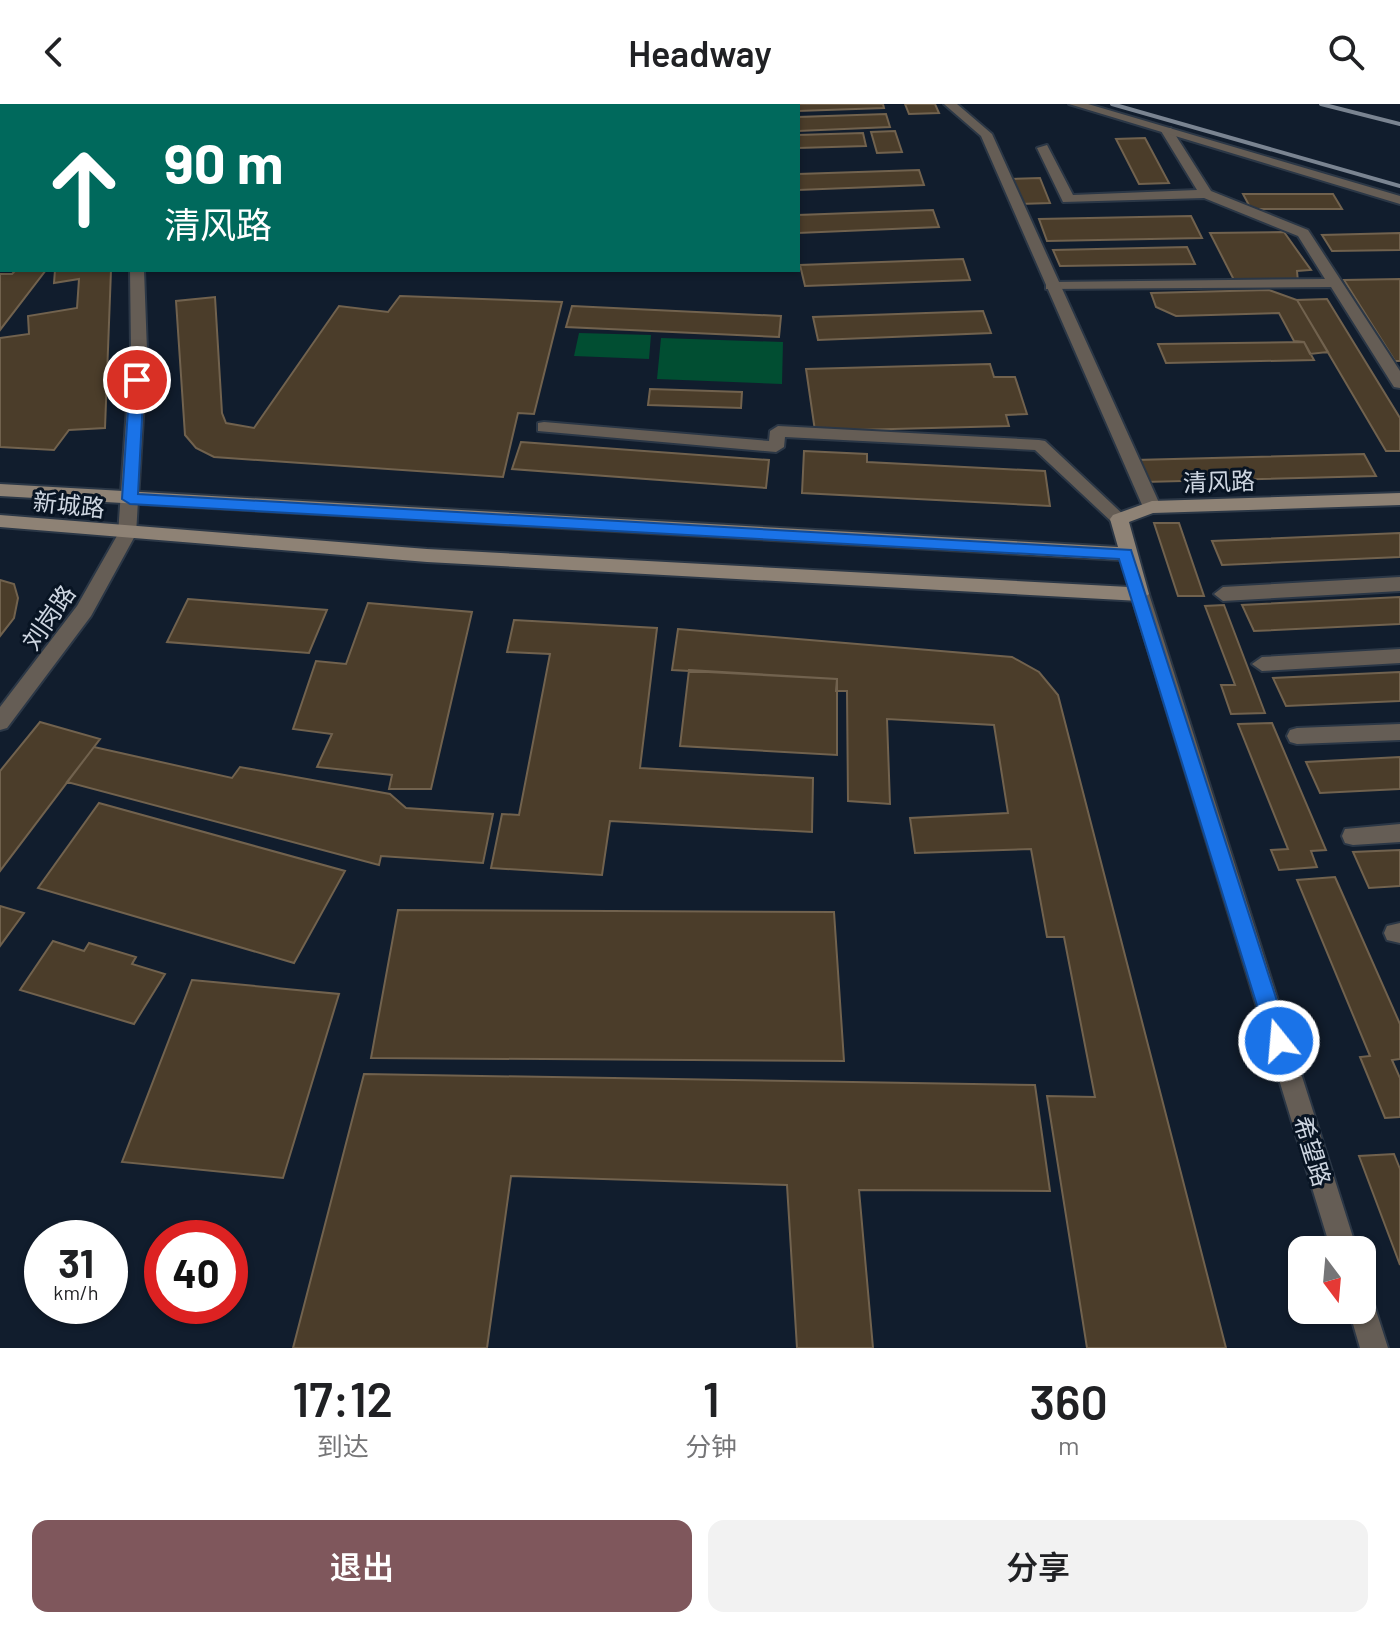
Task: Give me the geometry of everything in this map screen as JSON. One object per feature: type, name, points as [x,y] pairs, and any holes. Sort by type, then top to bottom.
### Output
[{"type":"main road","name":"新城路","points":[[0,490],[1126,554]]},
{"type":"main road","name":"清风路","points":[[1119,519],[1152,507],[1400,499]]},
{"type":"main road","points":[[1119,519],[1126,554],[1140,594]]},
{"type":"main road","name":"新城路","points":[[0,521],[127,534],[532,561],[1140,594]]},
{"type":"street","points":[[950,104],[986,134],[1051,286],[1152,507]]},
{"type":"street","points":[[1075,104],[1400,200]]},
{"type":"street","points":[[1167,131],[1206,194]]},
{"type":"street","points":[[1043,148],[1068,199],[1206,194],[1303,233],[1400,383]]},
{"type":"street","points":[[127,534],[139,351],[137,272]]},
{"type":"street","points":[[1051,286],[1334,283]]},
{"type":"street","points":[[544,427],[776,447],[778,431],[1039,445],[1119,519]]},
{"type":"street","name":"刘岗路","points":[[0,722],[84,611],[127,534]]},
{"type":"street","points":[[1223,594],[1400,584]]},
{"type":"street","name":"希望路","points":[[1140,594],[1340,1236]]},
{"type":"street","points":[[1262,664],[1400,656]]},
{"type":"street","points":[[1297,736],[1400,732]]},
{"type":"street","points":[[1353,836],[1400,833]]},
{"type":"street","points":[[1367,1324],[1374,1348]]},
{"type":"green space","points":[[579,333],[651,335],[649,359],[574,356]]},
{"type":"green space","points":[[661,338],[783,342],[782,384],[657,379]]},
{"type":"building","points":[[800,104],[883,104],[884,108],[800,111]]},
{"type":"building","points":[[905,104],[935,104],[939,113],[909,114]]},
{"type":"building","points":[[886,114],[890,127],[800,131],[800,117]]},
{"type":"building","points":[[895,131],[902,152],[877,153],[871,132]]},
{"type":"building","points":[[863,133],[866,146],[800,148],[800,135]]},
{"type":"building","points":[[1145,138],[1169,183],[1139,184],[1116,139]]},
{"type":"building","points":[[919,170],[924,185],[800,190],[800,174]]},
{"type":"building","points":[[1040,178],[1050,203],[1019,204],[1009,179]]},
{"type":"building","points":[[1243,194],[1333,194],[1342,209],[1251,209]]},
{"type":"building","points":[[933,210],[939,227],[800,233],[800,215]]},
{"type":"building","points":[[1191,216],[1202,238],[1047,241],[1039,219]]},
{"type":"building","points":[[1284,232],[1311,270],[1297,271],[1298,282],[1234,280],[1210,233]]},
{"type":"building","points":[[1400,233],[1400,250],[1332,251],[1322,235]]},
{"type":"building","points":[[1187,247],[1195,264],[1060,266],[1053,250]]},
{"type":"building","points":[[963,259],[970,280],[805,286],[800,265]]},
{"type":"building","points":[[44,272],[0,330],[0,274]]},
{"type":"building","points":[[55,272],[111,272],[105,428],[69,430],[54,450],[0,447],[0,338],[29,334],[28,316],[77,308],[79,279],[54,283]]},
{"type":"building","points":[[1400,279],[1400,361],[1395,361],[1344,280]]},
{"type":"building","points":[[1269,290],[1297,300],[1328,352],[1310,354],[1304,342],[1294,341],[1279,313],[1176,316],[1156,307],[1151,293]]},
{"type":"building","points":[[400,296],[562,302],[534,414],[518,413],[503,477],[214,457],[196,448],[185,435],[176,301],[215,297],[222,413],[226,423],[254,428],[339,306],[388,312]]},
{"type":"building","points":[[1327,299],[1400,418],[1400,451],[1386,451],[1297,300]]},
{"type":"building","points":[[572,306],[781,316],[779,337],[566,327]]},
{"type":"building","points":[[983,311],[991,333],[818,340],[813,317]]},
{"type":"building","points":[[1304,342],[1314,360],[1166,363],[1158,344]]},
{"type":"building","points":[[990,364],[994,377],[1015,377],[1027,414],[1006,415],[1009,426],[815,431],[806,369]]},
{"type":"building","points":[[650,389],[742,392],[741,408],[648,405]]},
{"type":"building","points":[[521,442],[769,460],[766,488],[512,469]]},
{"type":"building","points":[[804,451],[867,454],[867,462],[1045,471],[1050,506],[802,493]]},
{"type":"building","points":[[1364,454],[1376,476],[1144,482],[1135,460]]},
{"type":"building","points":[[1154,523],[1179,523],[1204,596],[1178,596]]},
{"type":"building","points":[[1400,533],[1400,557],[1222,565],[1212,541]]},
{"type":"building","points":[[0,580],[14,584],[18,598],[14,618],[0,636]]},
{"type":"building","points":[[1400,597],[1400,624],[1254,631],[1242,605]]},
{"type":"building","points":[[188,599],[327,610],[309,653],[167,642]]},
{"type":"building","points":[[368,603],[472,612],[431,789],[389,789],[392,775],[317,767],[332,734],[293,729],[316,661],[346,664]]},
{"type":"building","points":[[1224,605],[1265,713],[1231,714],[1221,685],[1235,685],[1205,606]]},
{"type":"building","points":[[514,620],[657,628],[640,768],[813,778],[812,832],[610,821],[602,875],[491,868],[502,814],[519,815],[550,654],[507,652]]},
{"type":"building","points":[[678,629],[1012,657],[1039,672],[1058,695],[1226,1348],[1087,1348],[1047,1096],[1095,1097],[1064,937],[1047,937],[1031,849],[915,853],[910,818],[1008,813],[994,725],[887,719],[890,804],[848,801],[847,691],[836,691],[837,679],[672,670]]},
{"type":"building","points":[[689,670],[837,679],[837,755],[680,746]]},
{"type":"building","points":[[1400,672],[1400,701],[1286,706],[1273,678]]},
{"type":"building","points":[[40,722],[100,739],[0,871],[0,771]]},
{"type":"building","points":[[1272,723],[1326,850],[1311,851],[1317,867],[1279,870],[1271,850],[1288,849],[1238,724]]},
{"type":"building","points":[[94,747],[232,778],[240,767],[390,794],[406,808],[493,814],[483,863],[381,856],[379,865],[67,782]]},
{"type":"building","points":[[1400,757],[1400,789],[1320,793],[1306,762]]},
{"type":"building","points":[[99,803],[345,871],[294,963],[38,888]]},
{"type":"building","points":[[1400,850],[1400,886],[1369,888],[1353,852]]},
{"type":"building","points":[[1335,877],[1400,1024],[1400,1059],[1392,1060],[1400,1078],[1400,1117],[1385,1118],[1360,1057],[1370,1056],[1297,880]]},
{"type":"building","points":[[0,906],[24,913],[0,946]]},
{"type":"building","points":[[398,910],[834,912],[844,1061],[371,1058]]},
{"type":"building","points":[[53,941],[84,951],[89,943],[136,957],[132,964],[165,974],[134,1024],[20,990]]},
{"type":"building","points":[[192,980],[339,994],[283,1178],[122,1162]]},
{"type":"building","points":[[364,1074],[1035,1085],[1050,1191],[859,1190],[873,1348],[797,1348],[787,1185],[511,1176],[487,1348],[293,1348]]},
{"type":"building","points":[[1394,1154],[1400,1169],[1400,1265],[1359,1156]]},
{"type":"railway","points":[[1112,104],[1400,186]]},
{"type":"railway","points":[[1321,104],[1400,124]]},
{"type":"route","points":[[137,380],[130,499],[1126,554],[1279,1041]]}]
